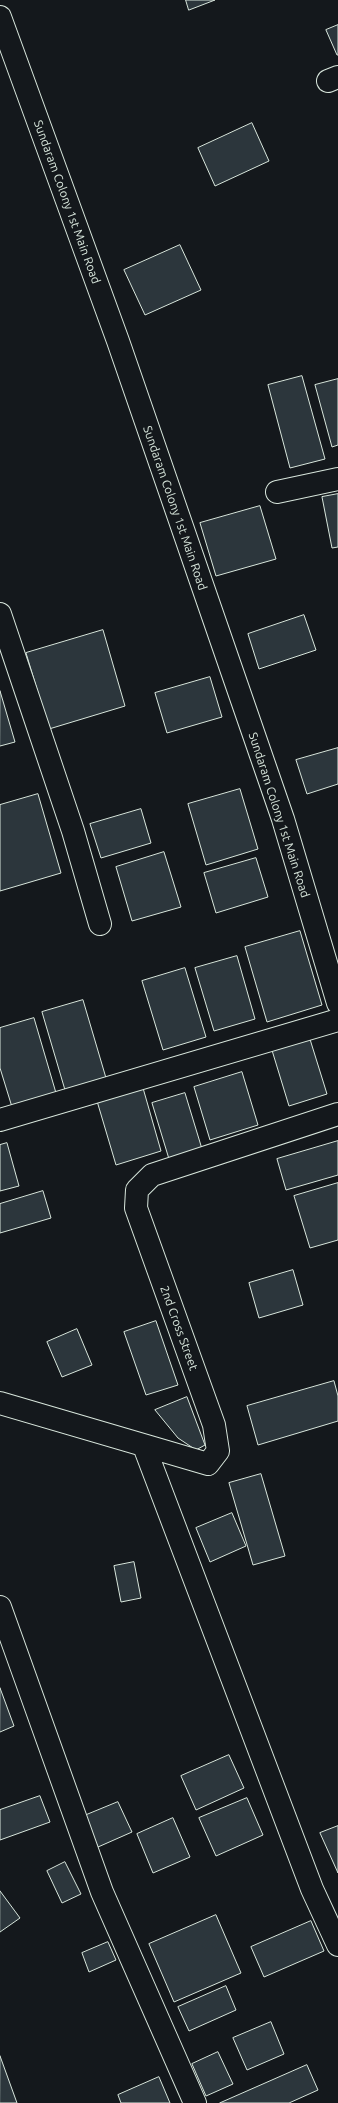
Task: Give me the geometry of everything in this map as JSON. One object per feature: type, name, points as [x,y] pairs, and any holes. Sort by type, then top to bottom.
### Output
[{"type":"street","name":"Sundaram Colony 1st Main Road","points":[[0,17],[115,334],[280,812],[338,1003]]},
{"type":"street","points":[[277,492],[338,479]]},
{"type":"street","points":[[0,614],[73,831],[100,924]]},
{"type":"street","points":[[0,1120],[338,1020]]},
{"type":"street","name":"2nd Cross Street","points":[[0,1403],[208,1464],[218,1450],[214,1426],[136,1208],[137,1190],[152,1176],[338,1114]]},
{"type":"street","points":[[144,1446],[312,1890],[338,1945]]},
{"type":"street","points":[[0,1607],[102,1892],[195,2103]]},
{"type":"building","points":[[186,0],[215,0],[189,10]]},
{"type":"building","points":[[338,25],[338,55],[337,55],[326,30]]},
{"type":"building","points":[[252,123],[269,161],[215,186],[198,148]]},
{"type":"building","points":[[180,245],[201,290],[145,315],[124,270]]},
{"type":"building","points":[[302,376],[325,459],[290,468],[268,385]]},
{"type":"building","points":[[338,379],[338,445],[332,447],[315,385]]},
{"type":"building","points":[[338,494],[338,547],[332,548],[322,497]]},
{"type":"building","points":[[260,506],[276,559],[216,576],[200,523]]},
{"type":"building","points":[[304,615],[316,650],[259,669],[248,634]]},
{"type":"building","points":[[103,630],[125,706],[49,729],[26,653]]},
{"type":"building","points":[[210,677],[222,717],[167,733],[155,693]]},
{"type":"building","points":[[0,691],[15,742],[0,746]]},
{"type":"building","points":[[338,748],[338,784],[307,794],[296,760]]},
{"type":"building","points":[[240,789],[258,849],[206,865],[188,804]]},
{"type":"building","points":[[38,794],[61,873],[0,891],[0,805]]},
{"type":"building","points":[[141,809],[151,843],[101,858],[90,824]]},
{"type":"building","points":[[164,852],[181,907],[132,921],[116,867]]},
{"type":"building","points":[[256,858],[268,897],[216,913],[204,873]]},
{"type":"building","points":[[300,931],[322,1005],[267,1022],[245,947]]},
{"type":"building","points":[[237,956],[255,1019],[214,1031],[195,968]]},
{"type":"building","points":[[185,968],[206,1037],[163,1050],[142,981]]},
{"type":"building","points":[[83,1000],[106,1078],[65,1090],[42,1012]]},
{"type":"building","points":[[34,1018],[56,1093],[12,1107],[0,1068],[0,1028]]},
{"type":"building","points":[[309,1036],[327,1094],[289,1106],[271,1047]]},
{"type":"building","points":[[242,1072],[258,1125],[210,1140],[194,1087]]},
{"type":"building","points":[[143,1088],[161,1151],[116,1165],[97,1101]]},
{"type":"building","points":[[185,1093],[202,1149],[169,1159],[152,1103]]},
{"type":"building","points":[[338,1141],[338,1175],[286,1190],[277,1159]]},
{"type":"building","points":[[7,1143],[19,1186],[0,1191],[0,1145]]},
{"type":"building","points":[[338,1183],[338,1240],[310,1248],[294,1196]]},
{"type":"building","points":[[43,1191],[51,1218],[0,1233],[0,1204]]},
{"type":"building","points":[[293,1270],[303,1305],[259,1318],[249,1283]]},
{"type":"building","points":[[156,1321],[178,1385],[146,1395],[124,1332]]},
{"type":"building","points":[[77,1329],[92,1365],[62,1377],[47,1342]]},
{"type":"building","points":[[334,1381],[338,1396],[338,1421],[258,1445],[247,1406]]},
{"type":"building","points":[[187,1397],[205,1445],[196,1450],[178,1438],[155,1410]]},
{"type":"building","points":[[261,1474],[285,1556],[253,1565],[229,1483]]},
{"type":"building","points":[[232,1513],[246,1546],[210,1562],[196,1528]]},
{"type":"building","points":[[134,1562],[141,1598],[121,1602],[114,1566]]},
{"type":"building","points":[[0,1688],[14,1726],[0,1732]]},
{"type":"building","points":[[229,1755],[244,1788],[196,1810],[181,1776]]},
{"type":"building","points":[[40,1796],[50,1822],[0,1840],[0,1810]]},
{"type":"building","points":[[247,1798],[263,1835],[216,1856],[199,1818]]},
{"type":"building","points":[[118,1802],[132,1832],[98,1847],[84,1816]]},
{"type":"building","points":[[173,1818],[190,1857],[153,1873],[137,1834]]},
{"type":"building","points":[[338,1826],[338,1873],[320,1833]]},
{"type":"building","points":[[65,1862],[81,1894],[62,1903],[47,1871]]},
{"type":"building","points":[[0,1891],[20,1918],[0,1932]]},
{"type":"building","points":[[216,1915],[241,1973],[174,2002],[149,1944]]},
{"type":"building","points":[[311,1921],[324,1951],[264,1977],[251,1947]]},
{"type":"building","points":[[108,1942],[116,1960],[89,1972],[82,1953]]},
{"type":"building","points":[[226,1986],[236,2010],[189,2031],[178,2007]]},
{"type":"building","points":[[271,2022],[284,2054],[247,2070],[233,2038]]},
{"type":"building","points":[[218,2052],[233,2084],[206,2096],[192,2064]]},
{"type":"building","points":[[0,2056],[17,2103],[0,2103]]},
{"type":"building","points":[[307,2065],[318,2090],[289,2103],[220,2103]]},
{"type":"building","points":[[159,2077],[170,2103],[121,2103],[118,2095]]}]
